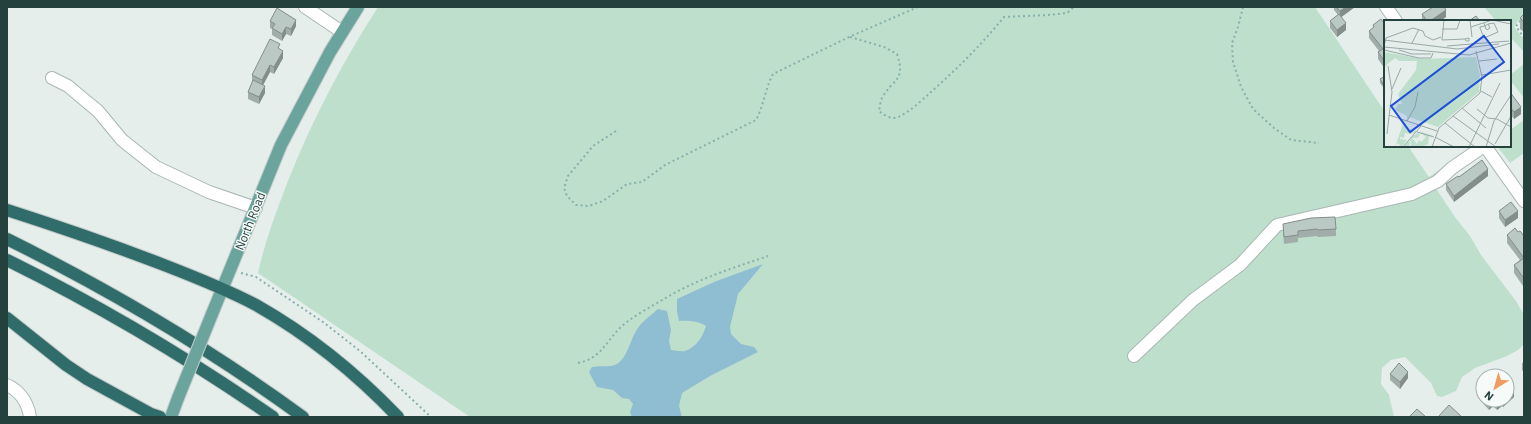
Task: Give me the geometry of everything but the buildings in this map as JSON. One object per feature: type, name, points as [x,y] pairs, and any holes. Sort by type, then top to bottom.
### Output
[{"type":"highway","points":[[7,210],[107,243],[223,289],[256,306],[329,353],[355,375],[398,417]]},
{"type":"highway","points":[[7,239],[55,263],[155,319],[237,371],[303,417]]},
{"type":"highway","points":[[7,260],[76,295],[148,336],[226,385],[273,417]]},
{"type":"highway","points":[[7,318],[66,365],[87,379],[151,414],[160,417]]},
{"type":"main road","name":"North Road","points":[[171,417],[256,208],[274,158],[342,32],[358,7]]},
{"type":"street","points":[[305,7],[342,32]]},
{"type":"street","points":[[1386,7],[1395,20]]},
{"type":"street","points":[[52,78],[68,86],[81,96],[98,111],[122,140],[156,167],[208,192],[256,208]]},
{"type":"street","points":[[1134,356],[1193,300],[1240,266],[1277,225],[1412,194],[1438,181],[1452,168],[1483,147]]},
{"type":"street","points":[[1485,147],[1524,201]]},
{"type":"street","points":[[7,385],[21,396],[29,409],[30,417]]},
{"type":"path","points":[[616,131],[593,146],[568,176],[564,188],[567,196],[576,205],[589,206],[603,201],[627,184],[642,182],[666,165],[756,120],[761,110],[767,85],[773,74],[849,37],[918,7]]},
{"type":"path","points":[[849,37],[884,47],[897,54],[901,66],[898,78],[882,99],[879,110],[885,116],[897,117],[918,104],[942,82],[984,42],[1004,17],[1067,13],[1074,7]]},
{"type":"path","points":[[1243,7],[1232,43],[1233,62],[1241,87],[1253,109],[1274,128],[1291,140],[1319,143]]},
{"type":"path","points":[[1524,17],[1516,26],[1524,38]]},
{"type":"path","points":[[578,363],[587,361],[602,351],[621,327],[665,298],[704,278],[768,256]]},
{"type":"path","points":[[230,270],[256,277],[323,322],[360,351],[431,417]]},
{"type":"green space","points":[[378,7],[1315,7],[1384,110],[1384,147],[1409,147],[1429,177],[1473,147],[1435,187],[1470,236],[1481,255],[1516,301],[1524,315],[1524,344],[1518,350],[1507,356],[1475,368],[1462,377],[1456,391],[1442,397],[1437,396],[1431,383],[1405,357],[1391,360],[1382,368],[1381,384],[1389,395],[1394,417],[470,417],[258,273],[266,243],[293,169],[314,121],[350,52]]},
{"type":"green space","points":[[1484,7],[1524,7],[1524,15],[1514,26],[1524,40],[1524,52],[1511,38],[1511,20],[1495,20]]},
{"type":"green space","points":[[1524,64],[1524,98],[1511,81],[1511,74]]},
{"type":"green space","points":[[1524,120],[1524,153],[1510,163],[1498,147],[1511,147],[1511,129]]},
{"type":"water","points":[[763,264],[738,294],[730,327],[731,334],[741,344],[754,347],[758,352],[710,376],[682,393],[679,406],[682,417],[632,417],[630,412],[633,404],[629,399],[622,398],[613,390],[597,387],[589,372],[592,367],[611,366],[617,364],[626,354],[638,328],[658,309],[667,311],[671,330],[669,341],[671,350],[685,351],[693,347],[699,341],[706,326],[693,321],[679,321],[677,299],[714,282]]}]
